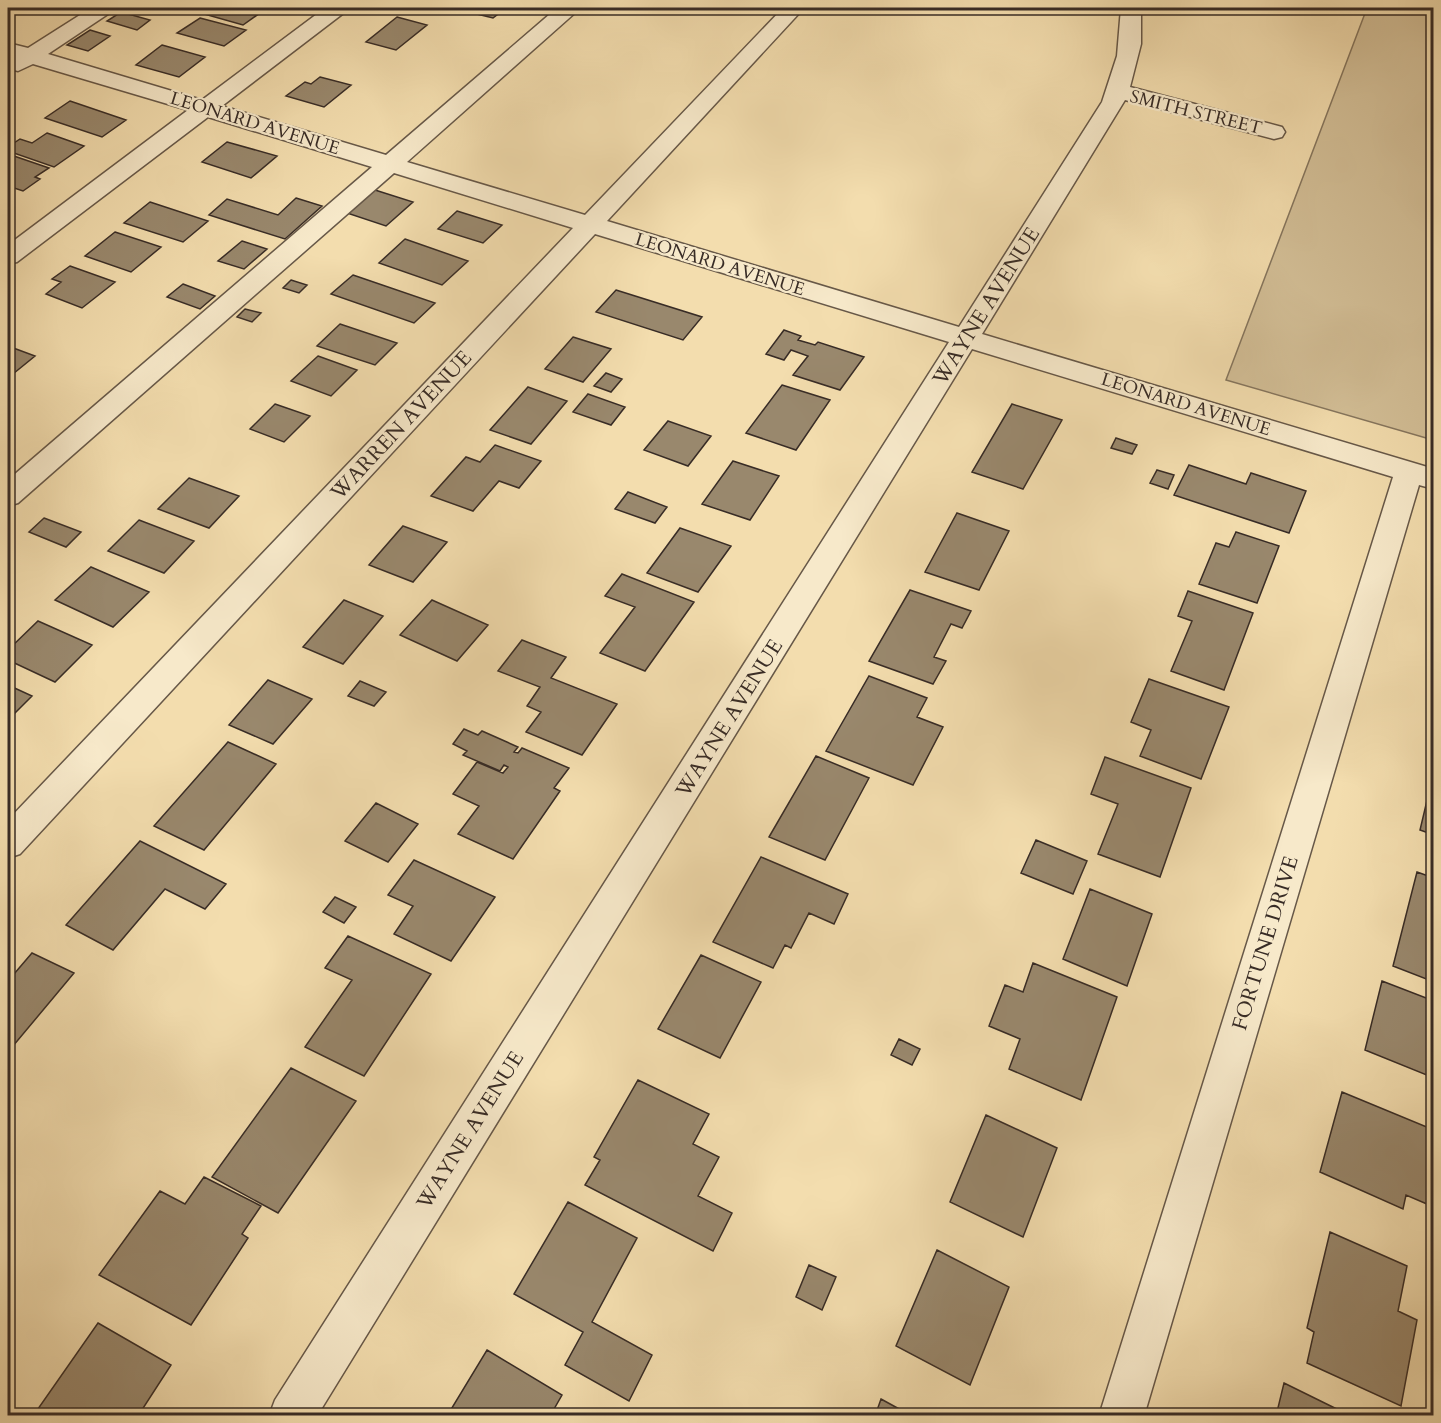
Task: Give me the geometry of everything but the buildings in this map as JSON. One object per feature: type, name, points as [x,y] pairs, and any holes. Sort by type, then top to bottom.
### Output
[{"type":"street","points":[[8,71],[19,52],[104,8]]},
{"type":"street","points":[[8,257],[338,8]]},
{"type":"street","points":[[8,496],[569,8]]},
{"type":"street","name":"WARREN AVENUE","points":[[8,843],[794,8]]},
{"type":"street","name":"WAYNE AVENUE","points":[[291,1416],[1118,92],[1128,60],[1132,25],[1131,8]]},
{"type":"street","name":"LEONARD AVENUE","points":[[19,52],[1421,475]]},
{"type":"street","name":"SMITH STREET","points":[[1118,92],[1274,132]]},
{"type":"street","name":"FORTUNE DRIVE","points":[[1121,1416],[1421,475]]},
{"type":"shaded area","points":[[1367,8],[1433,8],[1433,440],[1226,380]]}]
